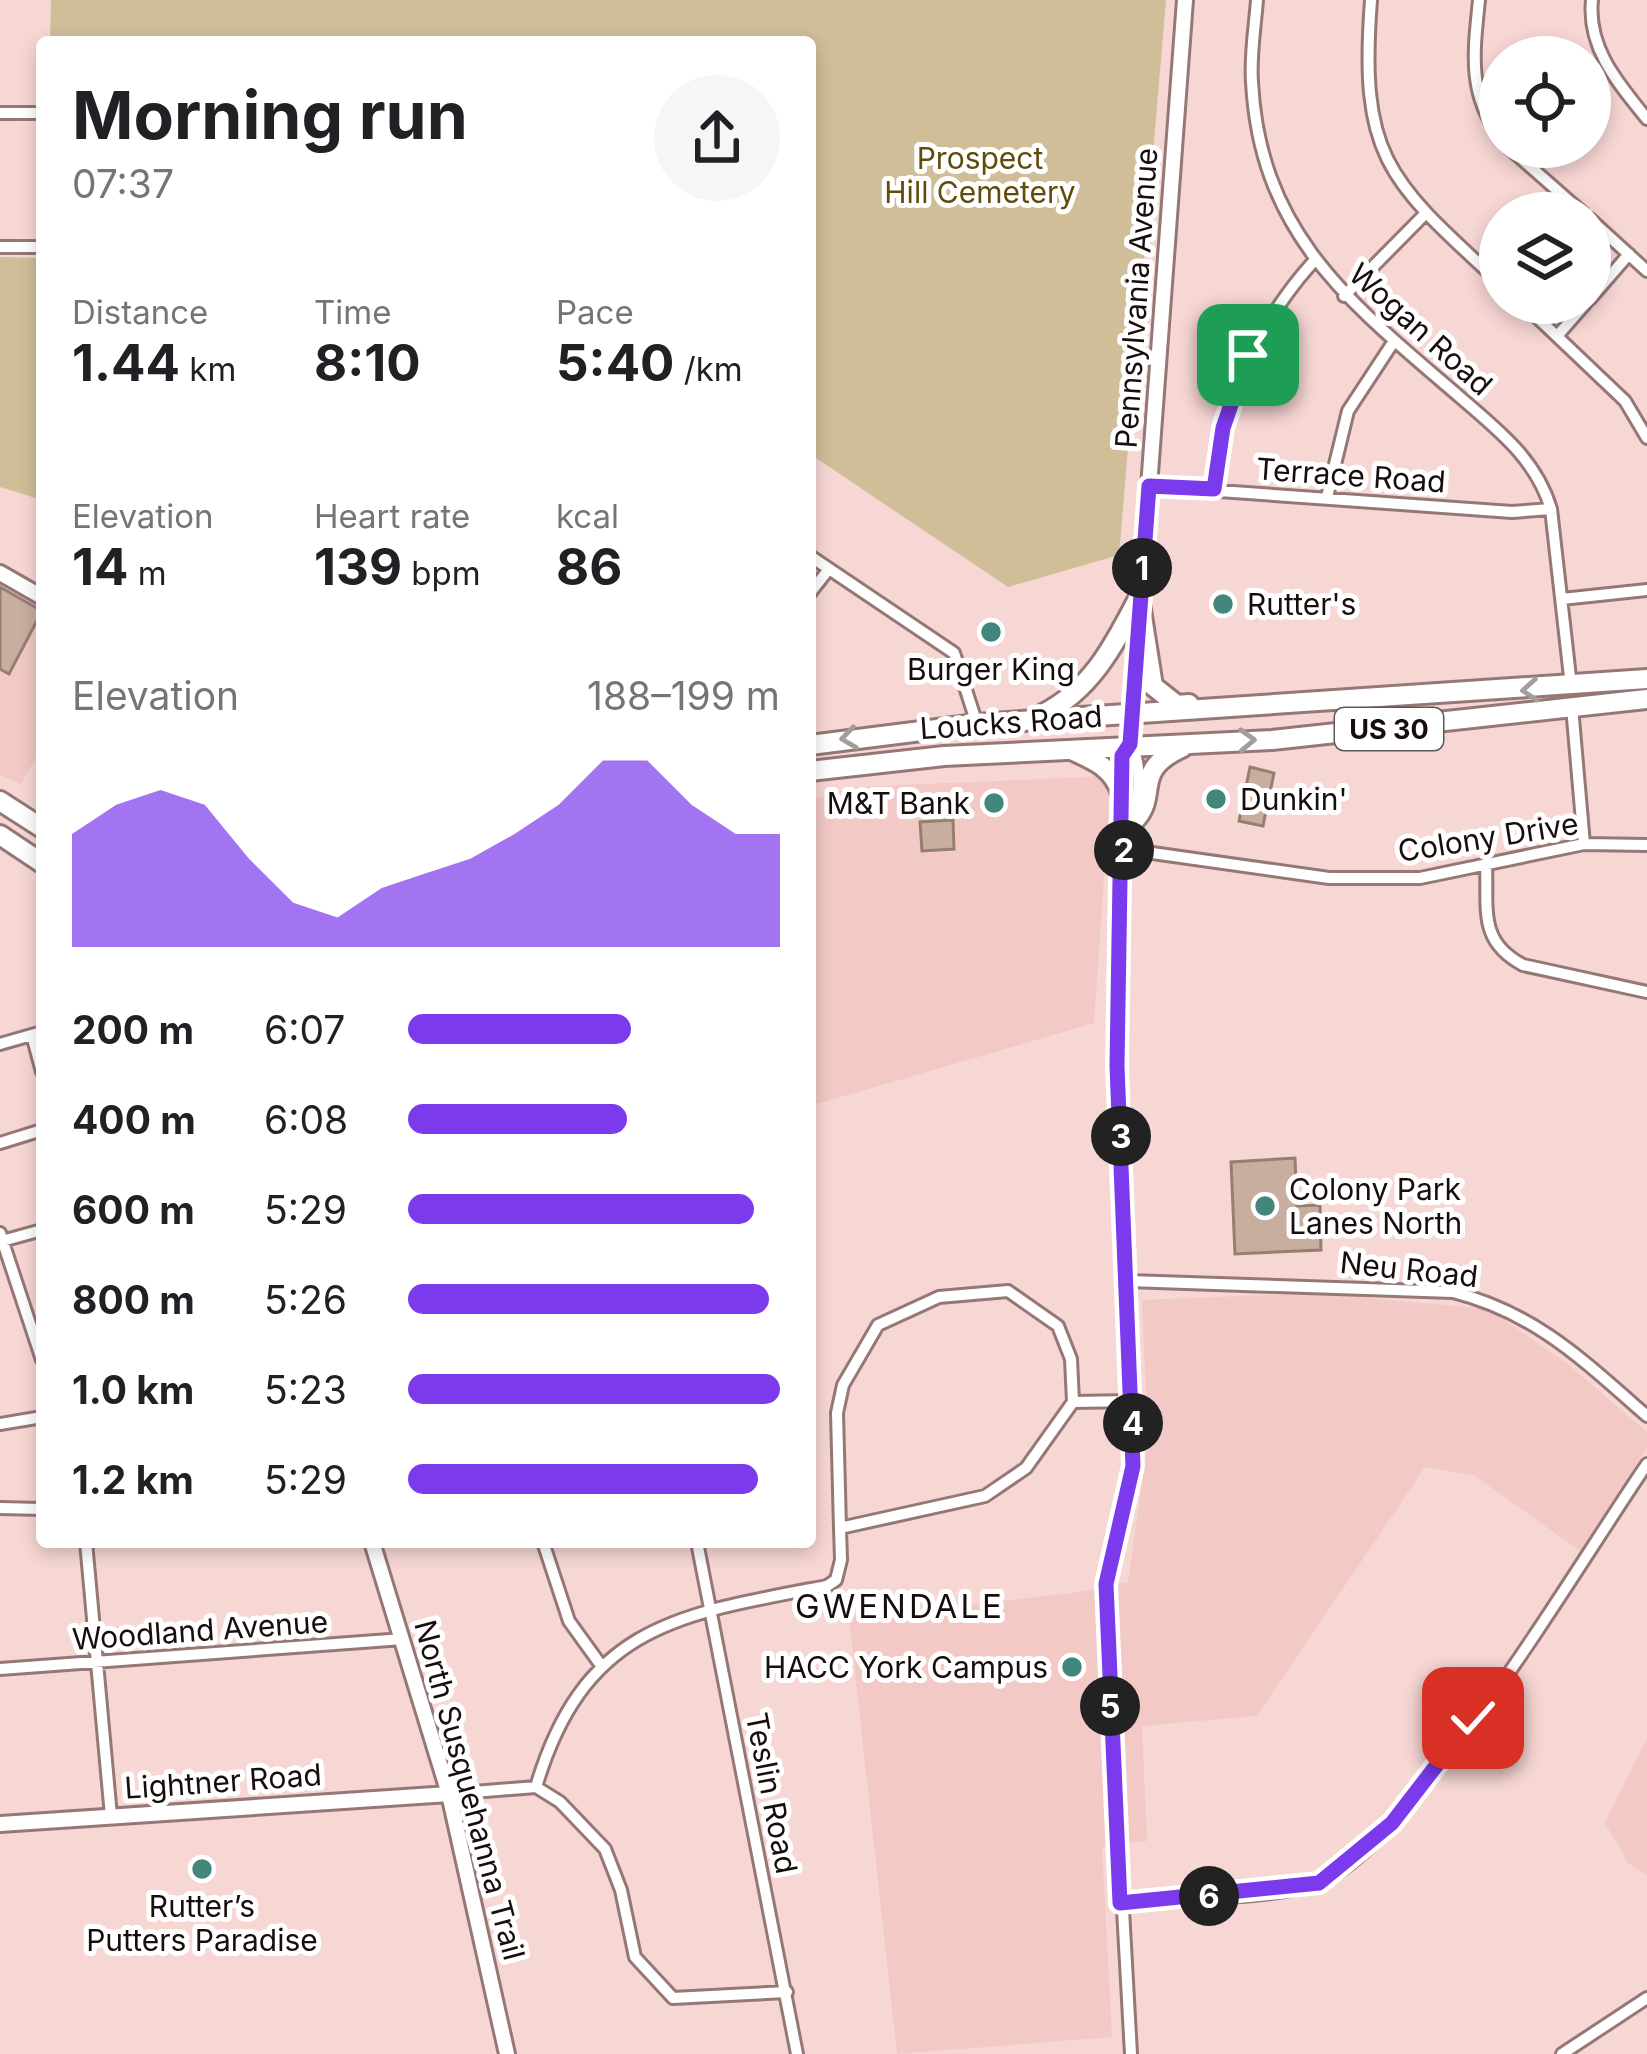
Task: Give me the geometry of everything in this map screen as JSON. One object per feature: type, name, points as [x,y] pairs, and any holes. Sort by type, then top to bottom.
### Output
[{"type":"highway","points":[[1139,597],[1158,693],[1177,704],[1234,708]]},
{"type":"highway","points":[[1030,720],[1068,702],[1086,685],[1139,597]]},
{"type":"highway","name":"Loucks Road","points":[[816,770],[944,755],[1382,729],[1647,680]]},
{"type":"highway","name":"Loucks Road","points":[[816,745],[977,724],[1132,712],[1572,697],[1647,700]]},
{"type":"highway","points":[[1133,822],[1142,813],[1148,775],[1161,759],[1193,742]]},
{"type":"highway","points":[[1066,748],[1105,767],[1116,778],[1121,793]]},
{"type":"highway","points":[[0,800],[36,824]]},
{"type":"highway","points":[[0,835],[36,859]]},
{"type":"street","name":"Pennsylvania Avenue","points":[[1124,849],[1118,833],[1122,756],[1130,744],[1185,0]]},
{"type":"street","name":"Wogan Road","points":[[1258,0],[1251,80],[1261,152],[1313,262],[1344,296],[1519,450],[1543,482],[1562,599],[1584,844]]},
{"type":"street","points":[[1371,0],[1366,86],[1385,162],[1425,214],[1479,264]]},
{"type":"street","points":[[1479,0],[1471,72],[1479,96]]},
{"type":"street","points":[[1592,0],[1589,24],[1600,53],[1647,118]]},
{"type":"street","points":[[0,113],[36,113]]},
{"type":"street","points":[[1532,168],[1559,192]]},
{"type":"street","points":[[1344,296],[1425,214]]},
{"type":"street","points":[[1611,238],[1647,271]]},
{"type":"street","points":[[0,247],[36,247]]},
{"type":"street","points":[[1611,275],[1629,254]]},
{"type":"street","points":[[1214,489],[1223,428],[1248,355],[1269,315],[1313,262]]},
{"type":"street","points":[[1546,324],[1625,401],[1647,438]]},
{"type":"street","points":[[1558,335],[1568,324]]},
{"type":"street","points":[[1328,497],[1348,411],[1394,340]]},
{"type":"street","name":"Terrace Road","points":[[1149,486],[1511,512],[1551,509]]},
{"type":"street","points":[[816,560],[954,653],[977,724]]},
{"type":"street","points":[[816,585],[829,569]]},
{"type":"street","points":[[0,573],[36,594]]},
{"type":"street","points":[[1562,599],[1647,590]]},
{"type":"street","name":"Pennsylvania Avenue","points":[[1130,744],[1138,755],[1133,822],[1124,849],[1117,1066],[1133,1466],[1106,1584],[1131,2054]]},
{"type":"street","name":"Colony Drive","points":[[1124,849],[1329,878],[1420,878],[1584,844],[1647,844]]},
{"type":"street","points":[[1486,864],[1488,927],[1504,955],[1523,965],[1647,992]]},
{"type":"street","points":[[0,1044],[36,1033]]},
{"type":"street","points":[[0,1143],[36,1132]]},
{"type":"street","points":[[36,1231],[1,1237],[36,1329]]},
{"type":"street","name":"Neu Road","points":[[1128,1281],[1453,1292],[1499,1304],[1576,1355],[1647,1416]]},
{"type":"street","points":[[536,1787],[550,1739],[600,1664],[636,1639],[712,1608],[827,1586],[838,1572],[837,1412],[843,1385],[878,1325],[939,1297],[1007,1292],[1058,1326],[1071,1359],[1073,1402],[1026,1468],[985,1496],[840,1528]]},
{"type":"street","points":[[1073,1402],[1133,1402]]},
{"type":"street","points":[[0,1424],[36,1419]]},
{"type":"street","points":[[1120,1903],[1278,1890],[1319,1883],[1344,1867],[1392,1823],[1440,1763],[1647,1464]]},
{"type":"street","points":[[0,1508],[36,1509]]},
{"type":"street","points":[[87,1548],[111,1816]]},
{"type":"street","name":"North Susquehanna Trail","points":[[374,1548],[449,1794],[507,2054]]},
{"type":"street","points":[[545,1548],[569,1621],[600,1664]]},
{"type":"street","name":"Teslin Road","points":[[698,1548],[797,2054]]},
{"type":"street","name":"Woodland Avenue","points":[[0,1669],[403,1639]]},
{"type":"street","points":[[449,1794],[536,1787],[560,1802],[605,1849],[621,1890],[635,1957],[674,1998],[787,1992]]},
{"type":"street","name":"Lightner Road","points":[[0,1824],[449,1794]]},
{"type":"street","points":[[1562,2054],[1647,1998]]},
{"type":"shaded area","points":[[0,580],[36,601],[36,758],[21,784],[0,775]]},
{"type":"shaded area","points":[[1111,776],[1094,1023],[816,1104],[816,798],[855,787]]},
{"type":"shaded area","name":"HACC York Campus","points":[[1316,1293],[1489,1309],[1569,1365],[1647,1432],[1647,1448],[1580,1551],[1475,1476],[1425,1467],[1257,1716],[1142,1726],[1147,1841],[1102,1847],[1112,2037],[897,2054],[849,1618],[1073,1593],[1128,1582],[1148,1441],[1142,1300]]},
{"type":"shaded area","points":[[1647,1739],[1647,1875],[1629,1864],[1605,1823]]},
{"type":"green space","name":"Prospect Hill Cemetery","points":[[51,0],[1166,0],[1119,555],[1008,587],[816,458],[816,36],[50,36]]},
{"type":"green space","points":[[0,257],[36,258],[36,498],[0,487]]},
{"type":"building","points":[[0,587],[36,608],[36,622],[9,674],[0,669]]},
{"type":"building","points":[[1250,767],[1274,773],[1263,826],[1239,821]]},
{"type":"building","points":[[953,820],[954,849],[922,851],[920,822]]},
{"type":"building","name":"Colony Park Lanes North","points":[[1295,1158],[1297,1206],[1320,1205],[1321,1250],[1235,1254],[1231,1162]]},
{"type":"place","name":"Rutter's","points":[[1223,604]]},
{"type":"place","name":"Burger King","points":[[991,632]]},
{"type":"place","name":"Dunkin'","points":[[1216,799]]},
{"type":"place","name":"M&T Bank","points":[[994,803]]},
{"type":"place","name":"Colony Park Lanes North","points":[[1265,1206]]},
{"type":"place","name":"HACC York Campus","points":[[1072,1667]]},
{"type":"place","name":"Rutter’s Putters Paradise","points":[[202,1869]]},
{"type":"district","name":"GWENDALE","points":[[900,1606]]},
{"type":"route","points":[[1248,355],[1223,428],[1214,489],[1149,486],[1130,744],[1122,756],[1117,1066],[1133,1466],[1106,1584],[1120,1903],[1319,1883],[1392,1823],[1473,1718]]}]
